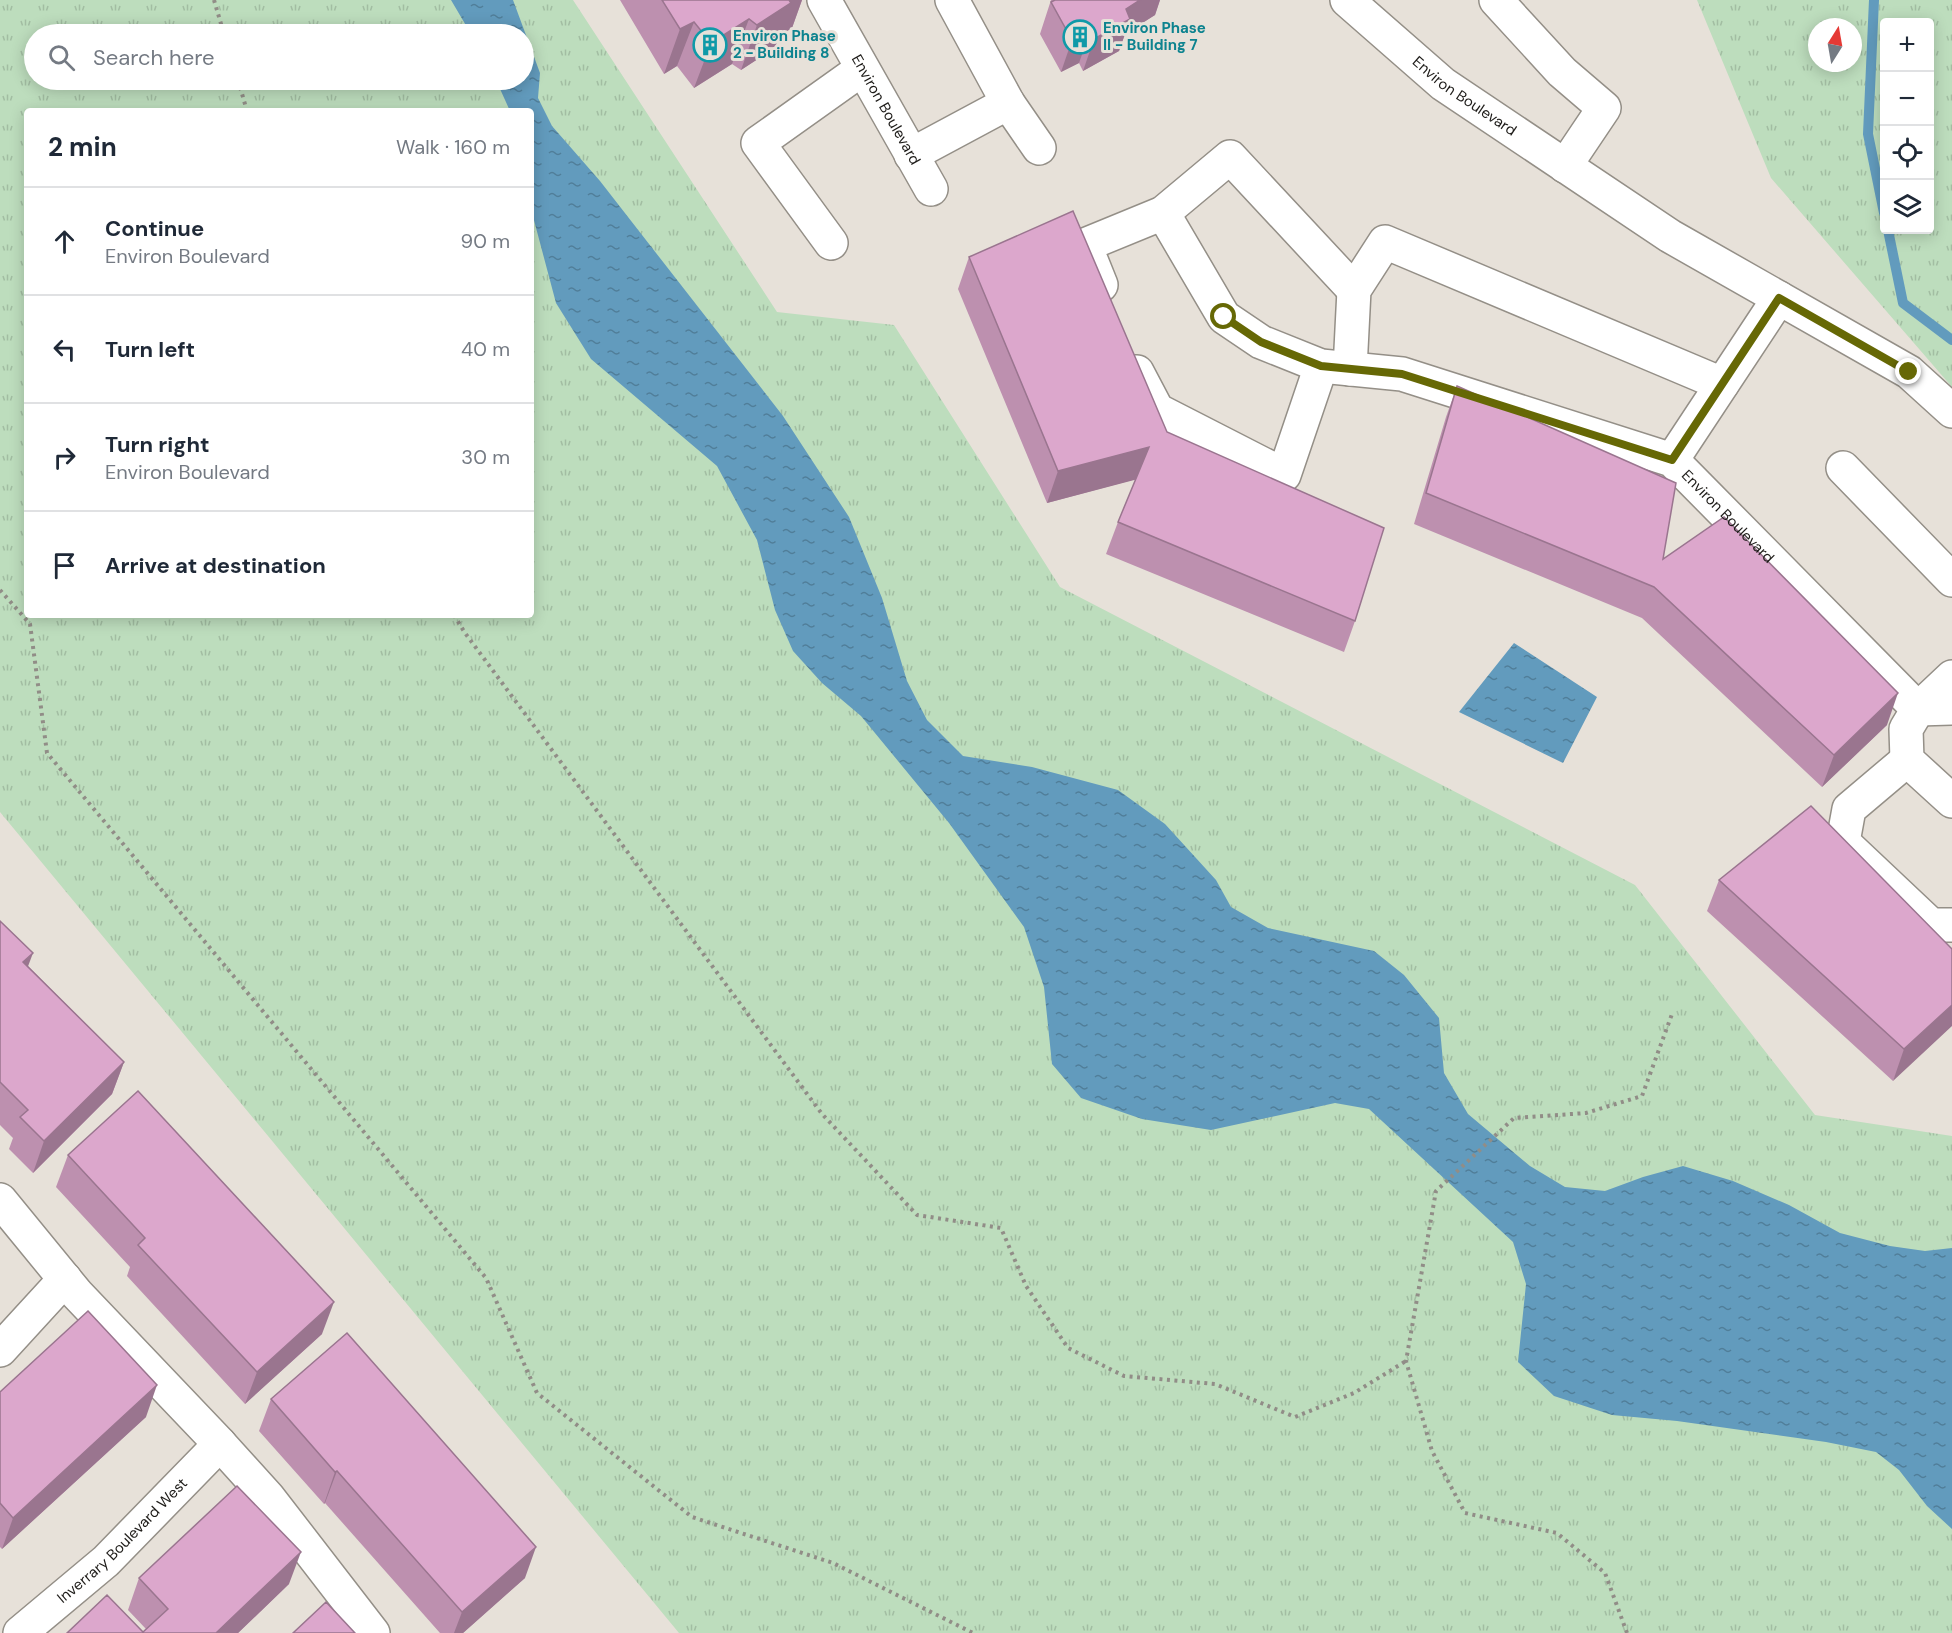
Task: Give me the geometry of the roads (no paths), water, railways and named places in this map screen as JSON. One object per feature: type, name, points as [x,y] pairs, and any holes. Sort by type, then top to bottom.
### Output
[{"type":"street","name":"Environ Boulevard","points":[[824,0],[931,189]]},
{"type":"street","points":[[952,0],[1008,103],[1038,148]]},
{"type":"street","name":"Environ Boulevard","points":[[1347,0],[1443,84],[1670,237],[1909,372],[1952,411]]},
{"type":"street","points":[[1496,0],[1562,72],[1604,108],[1565,165]]},
{"type":"street","points":[[831,243],[758,143],[862,69]]},
{"type":"street","points":[[911,155],[1008,103]]},
{"type":"street","points":[[1111,310],[1085,245],[1163,213],[1230,157],[1354,290]]},
{"type":"street","name":"Environ Boulevard","points":[[1163,213],[1224,317],[1261,342],[1335,367],[1402,374],[1672,460],[1918,709]]},
{"type":"street","points":[[1124,342],[1157,410],[1284,475],[1335,367],[1354,290],[1385,242],[1722,384]]},
{"type":"street","points":[[1672,460],[1779,298]]},
{"type":"street","points":[[1843,468],[1952,580]]},
{"type":"street","points":[[1952,677],[1918,709],[1906,729],[1907,760],[1952,801]]},
{"type":"street","points":[[1918,709],[1952,708]]},
{"type":"street","points":[[1907,760],[1850,809],[1843,842],[1930,926],[1952,925]]},
{"type":"street","points":[[0,1200],[65,1279],[268,1497],[373,1633]]},
{"type":"street","points":[[0,1350],[65,1279]]},
{"type":"street","name":"Inverrary Boulevard West","points":[[20,1633],[106,1561],[220,1444]]},
{"type":"water","points":[[451,0],[513,0],[522,24],[465,24]]},
{"type":"water","points":[[534,57],[540,73],[538,98],[552,126],[600,181],[783,416],[849,517],[882,598],[907,681],[927,720],[963,756],[1032,767],[1118,790],[1165,824],[1216,880],[1231,907],[1268,928],[1374,951],[1404,975],[1439,1018],[1444,1073],[1468,1114],[1530,1166],[1565,1187],[1605,1191],[1683,1166],[1733,1181],[1789,1205],[1840,1233],[1890,1246],[1925,1251],[1952,1248],[1952,1529],[1927,1506],[1899,1470],[1876,1452],[1826,1442],[1677,1421],[1612,1415],[1554,1396],[1518,1362],[1526,1284],[1513,1242],[1369,1109],[1335,1103],[1211,1130],[1142,1119],[1081,1098],[1052,1064],[1044,987],[1024,927],[949,823],[861,716],[822,683],[793,651],[775,610],[757,540],[717,466],[591,359],[556,303],[534,220],[534,108],[509,108],[501,90],[534,90]]},
{"type":"water","points":[[1514,643],[1597,697],[1563,763],[1459,712]]},
{"type":"waterway","points":[[1874,0],[1868,134],[1880,193]]},
{"type":"waterway","points":[[1889,234],[1903,303],[1952,340]]},
{"type":"place","name":"Environ Phase II - Building 7","points":[[1080,37]]},
{"type":"place","name":"Environ Phase 2 - Building 8","points":[[710,45]]}]
